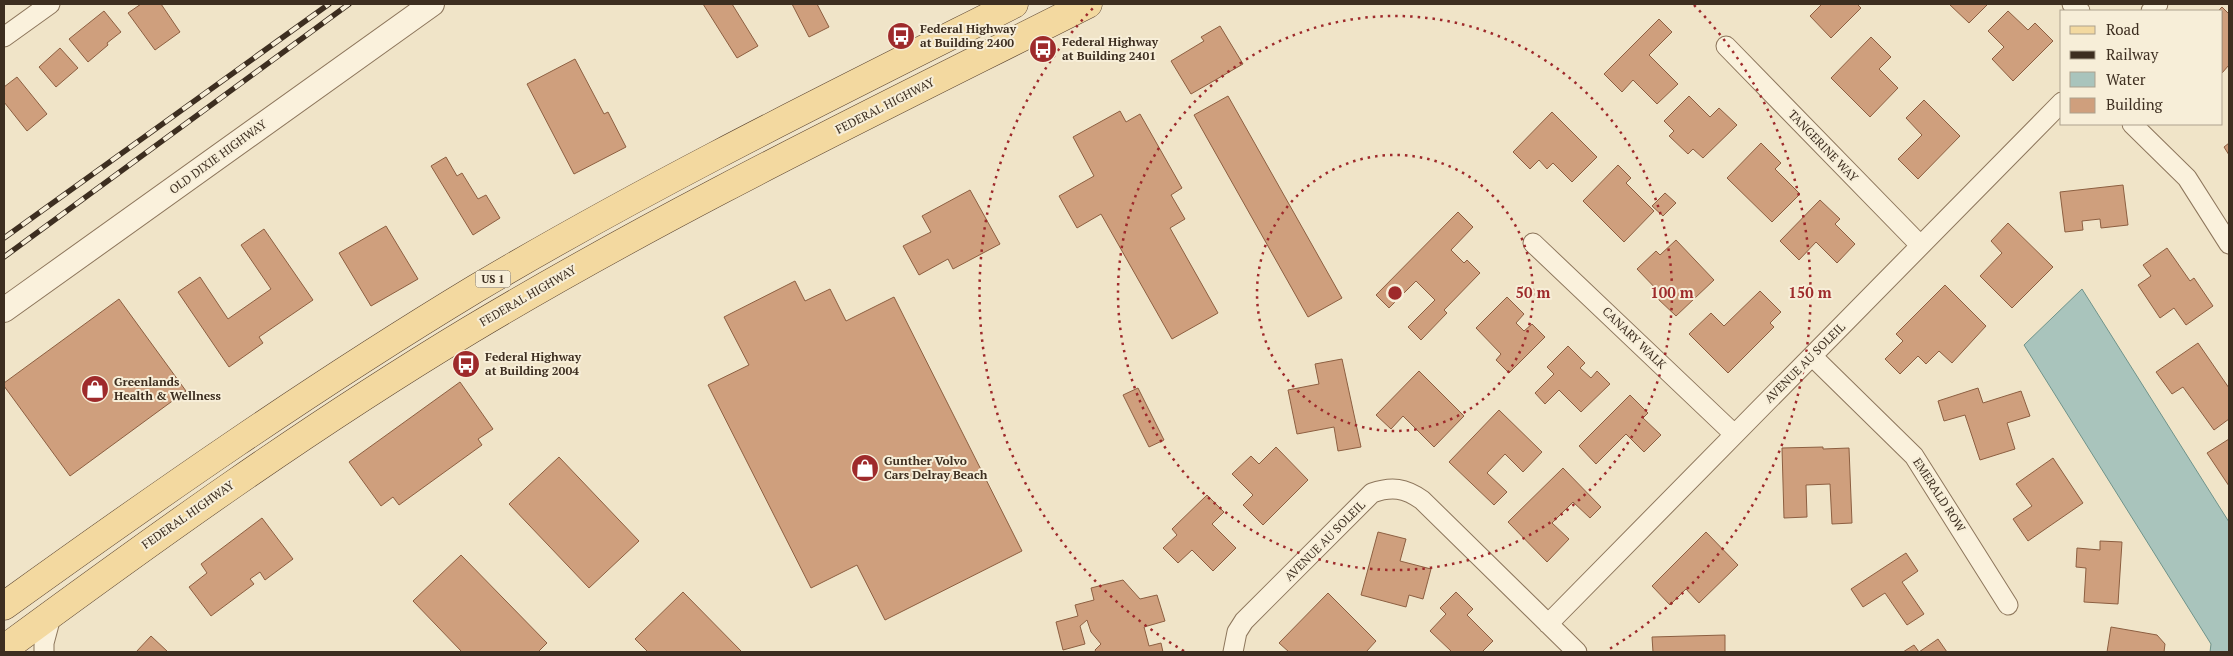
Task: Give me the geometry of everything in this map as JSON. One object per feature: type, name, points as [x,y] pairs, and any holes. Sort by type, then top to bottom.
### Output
[{"type":"main road","name":"US 1","points":[[4,606],[139,508],[237,442],[362,359],[487,283],[599,218],[724,150],[1014,4]]},
{"type":"main road","name":"FEDERAL HIGHWAY","points":[[4,649],[142,547],[258,466],[471,330],[692,204],[1088,4]]},
{"type":"main road","points":[[758,170],[761,157],[772,142],[839,105],[861,82]]},
{"type":"main road","points":[[692,204],[716,173],[722,161],[724,150]]},
{"type":"main road","points":[[258,466],[276,432],[343,385],[362,359]]},
{"type":"main road","points":[[142,547],[168,511],[218,475],[234,459],[237,442]]},
{"type":"street","points":[[4,37],[50,4]]},
{"type":"street","name":"OLD DIXIE HIGHWAY","points":[[4,310],[432,4]]},
{"type":"street","name":"TANGERINE WAY","points":[[1726,46],[1920,246]]},
{"type":"street","name":"AVENUE AU SOLEIL","points":[[1548,624],[2060,104]]},
{"type":"street","points":[[2133,125],[2187,178],[2229,244]]},
{"type":"street","name":"CANARY WALK","points":[[1533,243],[1734,434]]},
{"type":"street","name":"EMERALD ROW","points":[[1812,356],[1914,456],[2008,604]]},
{"type":"street","name":"AVENUE AU SOLEIL","points":[[1233,652],[1236,632],[1244,621],[1372,493],[1398,488],[1411,492],[1422,500],[1577,652]]},
{"type":"street","points":[[44,652],[44,643],[52,613]]},
{"type":"water","points":[[2082,289],[2229,522],[2229,652],[2210,652],[2211,644],[2024,345]]},
{"type":"building","points":[[141,4],[161,4],[180,32],[155,50],[128,13]]},
{"type":"building","points":[[703,4],[732,4],[758,46],[737,58]]},
{"type":"building","points":[[792,4],[817,4],[829,27],[809,37]]},
{"type":"building","points":[[1819,4],[1857,4],[1861,8],[1831,38],[1810,16],[1821,5]]},
{"type":"building","points":[[1949,4],[1988,4],[1969,23]]},
{"type":"building","points":[[2222,7],[2229,14],[2229,65],[2223,72],[2223,10],[2219,10]]},
{"type":"building","points":[[104,11],[121,32],[88,62],[69,39]]},
{"type":"building","points":[[2008,11],[2028,30],[2035,23],[2053,41],[2013,81],[1992,59],[2004,47],[1988,31]]},
{"type":"building","points":[[1659,19],[1672,32],[1649,55],[1678,84],[1657,104],[1633,80],[1622,92],[1604,74]]},
{"type":"building","points":[[1220,26],[1243,64],[1191,94],[1171,61],[1204,41],[1201,37]]},
{"type":"building","points":[[1871,37],[1891,57],[1879,69],[1898,88],[1870,117],[1831,78]]},
{"type":"building","points":[[60,48],[78,68],[56,87],[39,67]]},
{"type":"building","points":[[575,59],[604,114],[608,112],[626,147],[574,174],[527,84]]},
{"type":"building","points":[[17,77],[47,114],[27,131],[4,102],[4,87]]},
{"type":"building","points":[[1228,96],[1342,298],[1308,317],[1194,115]]},
{"type":"building","points":[[1689,96],[1710,117],[1719,108],[1737,125],[1703,158],[1693,149],[1688,154],[1669,136],[1674,131],[1664,121]]},
{"type":"building","points":[[1924,100],[1960,136],[1918,179],[1898,159],[1922,135],[1906,118]]},
{"type":"building","points":[[1120,111],[1126,122],[1140,114],[1182,188],[1171,195],[1185,219],[1170,228],[1218,313],[1172,339],[1101,214],[1077,228],[1059,196],[1094,176],[1073,137]]},
{"type":"building","points":[[1552,112],[1597,157],[1572,182],[1553,163],[1547,169],[1539,160],[1530,169],[1513,152]]},
{"type":"building","points":[[1761,143],[1781,163],[1775,169],[1800,194],[1772,222],[1727,178]]},
{"type":"building","points":[[2229,143],[2229,155],[2224,147]]},
{"type":"building","points":[[446,157],[457,176],[462,173],[478,199],[486,195],[500,218],[473,235],[431,166]]},
{"type":"building","points":[[1618,165],[1631,178],[1626,183],[1654,211],[1624,242],[1583,201]]},
{"type":"building","points":[[2123,185],[2128,225],[2101,228],[2100,219],[2082,221],[2083,230],[2065,232],[2060,192]]},
{"type":"building","points":[[970,190],[1000,244],[953,269],[948,259],[919,275],[903,246],[931,232],[922,216]]},
{"type":"building","points":[[1665,193],[1676,203],[1663,216],[1652,206]]},
{"type":"building","points":[[1820,200],[1840,219],[1835,224],[1855,244],[1837,263],[1816,242],[1799,260],[1780,241]]},
{"type":"building","points":[[1458,212],[1473,227],[1451,250],[1464,263],[1467,260],[1480,273],[1444,310],[1447,313],[1421,340],[1408,327],[1435,300],[1416,281],[1389,308],[1376,295]]},
{"type":"building","points":[[2008,223],[2053,267],[2012,308],[1980,276],[2002,253],[1991,241]]},
{"type":"building","points":[[386,226],[418,279],[371,306],[339,253]]},
{"type":"building","points":[[264,229],[313,300],[259,337],[263,343],[229,367],[178,292],[200,277],[228,319],[271,289],[241,245]]},
{"type":"building","points":[[1676,240],[1714,280],[1676,316],[1657,298],[1661,294],[1637,269],[1656,251],[1660,255]]},
{"type":"building","points":[[2167,248],[2190,281],[2194,278],[2213,306],[2186,325],[2174,308],[2160,318],[2138,285],[2151,276],[2143,265]]},
{"type":"building","name":"Gunther Volvo Cars Delray Beach","points":[[795,281],[805,301],[830,289],[846,321],[894,297],[1022,551],[885,620],[857,565],[811,588],[708,385],[749,365],[724,317]]},
{"type":"building","points":[[1945,285],[1986,326],[1952,363],[1939,351],[1926,364],[1918,356],[1900,374],[1885,359],[1903,341],[1896,334]]},
{"type":"building","points":[[1760,291],[1781,312],[1770,323],[1774,327],[1728,373],[1689,334],[1711,313],[1724,326]]},
{"type":"building","points":[[1507,297],[1524,314],[1516,323],[1524,331],[1532,324],[1545,337],[1509,373],[1496,360],[1501,354],[1476,328]]},
{"type":"building","name":"Greenlands Health & Wellness","points":[[119,299],[186,391],[70,476],[4,386],[4,383]]},
{"type":"building","points":[[2198,343],[2229,388],[2229,419],[2214,430],[2183,387],[2172,394],[2156,372]]},
{"type":"building","points":[[1568,346],[1585,363],[1580,368],[1591,378],[1597,371],[1610,384],[1581,412],[1559,390],[1545,404],[1535,393],[1554,374],[1547,367]]},
{"type":"building","points":[[1342,359],[1361,447],[1338,451],[1334,427],[1297,434],[1288,390],[1319,384],[1315,364]]},
{"type":"building","points":[[1419,371],[1464,416],[1434,447],[1403,416],[1391,429],[1376,415]]},
{"type":"building","points":[[460,382],[493,429],[478,439],[482,445],[399,505],[393,497],[381,506],[349,462]]},
{"type":"building","points":[[1138,388],[1164,440],[1149,447],[1123,395]]},
{"type":"building","points":[[1978,388],[1983,403],[2021,391],[2030,416],[2007,423],[2015,449],[1980,460],[1965,415],[1944,421],[1938,401]]},
{"type":"building","points":[[1630,395],[1648,413],[1643,418],[1661,435],[1644,452],[1626,434],[1596,464],[1579,446]]},
{"type":"building","points":[[1499,410],[1542,452],[1523,472],[1505,454],[1487,473],[1507,492],[1494,505],[1449,462]]},
{"type":"building","points":[[2229,439],[2229,486],[2207,453]]},
{"type":"building","points":[[1276,447],[1308,480],[1263,525],[1243,505],[1253,495],[1232,474],[1251,456],[1259,464]]},
{"type":"building","points":[[1823,447],[1823,449],[1849,448],[1852,523],[1832,524],[1830,484],[1806,485],[1807,517],[1784,518],[1782,448]]},
{"type":"building","points":[[559,457],[639,541],[589,588],[509,504]]},
{"type":"building","points":[[2053,458],[2083,503],[2028,541],[2013,519],[2032,506],[2016,484]]},
{"type":"building","points":[[1563,468],[1601,507],[1590,518],[1573,502],[1552,523],[1569,539],[1547,562],[1508,522]]},
{"type":"building","points":[[1207,495],[1224,512],[1212,524],[1236,548],[1213,571],[1192,550],[1178,563],[1163,548],[1177,535],[1172,529]]},
{"type":"building","points":[[262,518],[293,559],[265,580],[260,572],[250,579],[254,584],[211,616],[189,587],[207,573],[201,564]]},
{"type":"building","points":[[1378,532],[1406,539],[1400,561],[1431,569],[1423,599],[1409,595],[1406,607],[1361,595]]},
{"type":"building","points":[[1706,532],[1738,565],[1699,603],[1686,589],[1670,605],[1652,586]]},
{"type":"building","points":[[2100,541],[2122,542],[2118,604],[2084,602],[2086,568],[2076,567],[2077,548],[2100,550]]},
{"type":"building","points":[[1906,553],[1918,571],[1902,582],[1924,614],[1907,625],[1885,593],[1863,607],[1851,589]]},
{"type":"building","points":[[461,555],[547,643],[538,652],[462,652],[413,601]]},
{"type":"building","points":[[1123,580],[1140,599],[1157,595],[1165,621],[1144,627],[1149,646],[1161,643],[1163,652],[1096,652],[1095,650],[1101,644],[1091,632],[1087,620],[1080,626],[1085,644],[1063,650],[1056,622],[1078,616],[1075,605],[1094,600],[1091,588]]},
{"type":"building","points":[[683,592],[742,652],[648,652],[635,639]]},
{"type":"building","points":[[1456,592],[1473,609],[1467,615],[1493,641],[1482,652],[1452,652],[1430,631],[1446,614],[1440,608]]},
{"type":"building","points":[[1328,593],[1376,641],[1366,652],[1289,652],[1279,643]]},
{"type":"building","points":[[2111,627],[2157,635],[2165,644],[2164,652],[2107,652]]},
{"type":"building","points":[[1725,635],[1725,652],[1653,652],[1652,637]]},
{"type":"building","points":[[151,636],[168,652],[136,652]]},
{"type":"building","points":[[1938,639],[1947,652],[1919,652]]},
{"type":"building","points":[[1914,645],[1919,652],[1903,652]]},
{"type":"railway","points":[[4,238],[329,4]]},
{"type":"railway","points":[[4,257],[349,4]]},
{"type":"place","name":"Federal Highway at Building 2400","points":[[901,36]]},
{"type":"place","name":"Federal Highway at Building 2401","points":[[1043,49]]},
{"type":"place","name":"Federal Highway at Building 2004","points":[[466,364]]},
{"type":"place","name":"Greenlands Health & Wellness","points":[[95,389]]},
{"type":"place","name":"Gunther Volvo Cars Delray Beach","points":[[865,468]]}]
